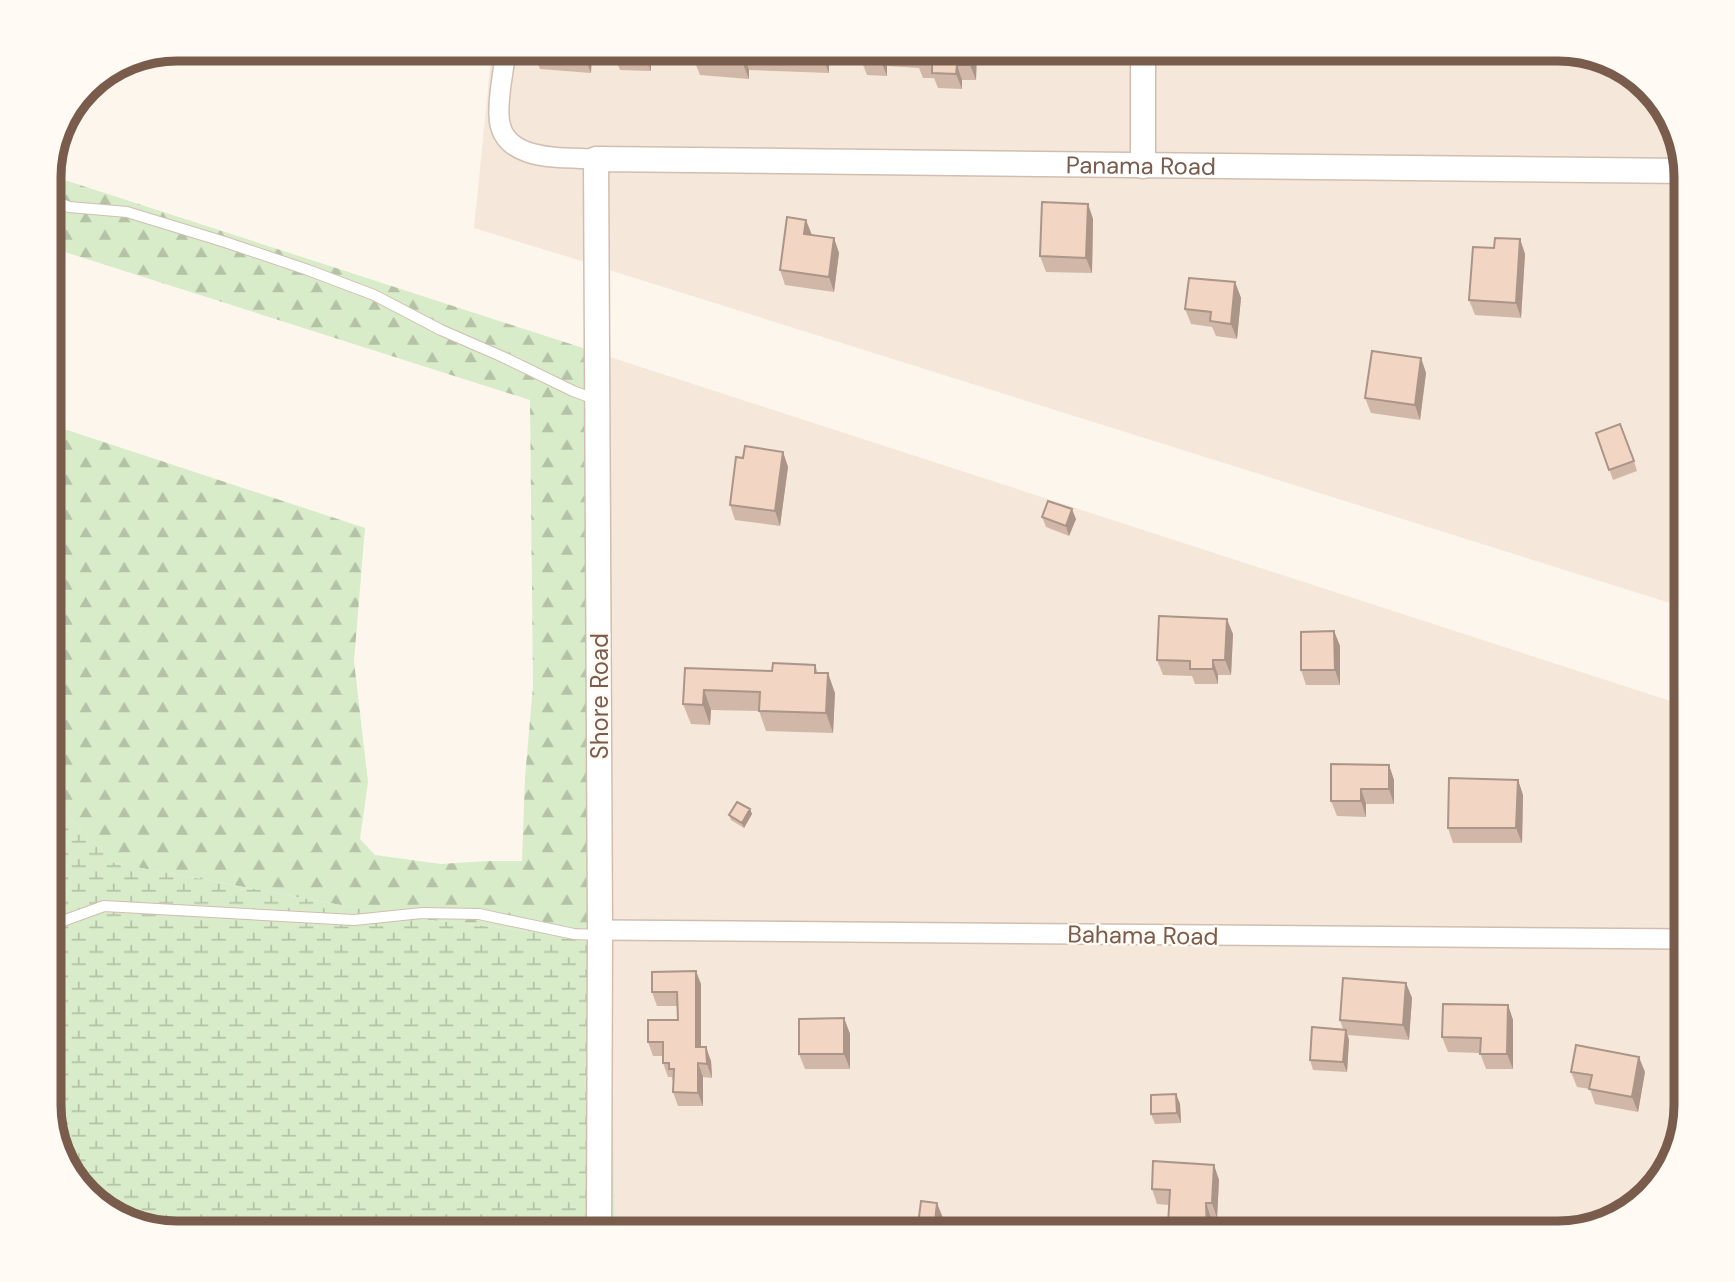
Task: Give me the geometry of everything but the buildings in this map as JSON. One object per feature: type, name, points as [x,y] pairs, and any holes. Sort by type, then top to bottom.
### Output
[{"type":"street","points":[[505,61],[499,116],[503,135],[514,147],[538,155],[596,159]]},
{"type":"street","points":[[1143,61],[1143,166]]},
{"type":"street","name":"Panama Road","points":[[596,159],[1673,171]]},
{"type":"street","name":"Shore Road","points":[[596,159],[599,1221]]},
{"type":"street","name":"Bahama Road","points":[[600,933],[1674,939]]},
{"type":"lane","points":[[61,204],[69,207],[127,212],[308,270],[374,295],[441,330],[597,400]]},
{"type":"lane","points":[[61,922],[104,906],[354,920],[422,913],[479,914],[574,934],[600,933]]},
{"type":"shaded area","points":[[491,61],[1134,61],[1134,156],[589,149],[588,263],[474,228]]},
{"type":"shaded area","points":[[1152,61],[1558,61],[1595,67],[1628,85],[1645,101],[1662,126],[1673,161],[1151,156]]},
{"type":"shaded area","points":[[605,169],[1674,181],[1674,604],[606,269]]},
{"type":"shaded area","points":[[610,357],[1674,702],[1674,929],[611,920]]},
{"type":"shaded area","points":[[611,940],[1674,949],[1674,1105],[1668,1142],[1650,1175],[1634,1192],[1609,1209],[1580,1219],[615,1221]]},
{"type":"green space","points":[[61,179],[589,350],[591,943],[566,935],[411,918],[114,863],[61,808],[61,428],[365,528],[354,661],[368,782],[360,839],[375,855],[441,864],[522,861],[525,777],[533,686],[530,400],[61,251]]},
{"type":"green space","points":[[61,808],[114,863],[411,918],[566,935],[591,943],[590,1221],[162,1220],[140,1215],[107,1197],[90,1181],[70,1149],[61,1112]]},
{"type":"green space","points":[[611,950],[615,1221],[607,1221]]}]
